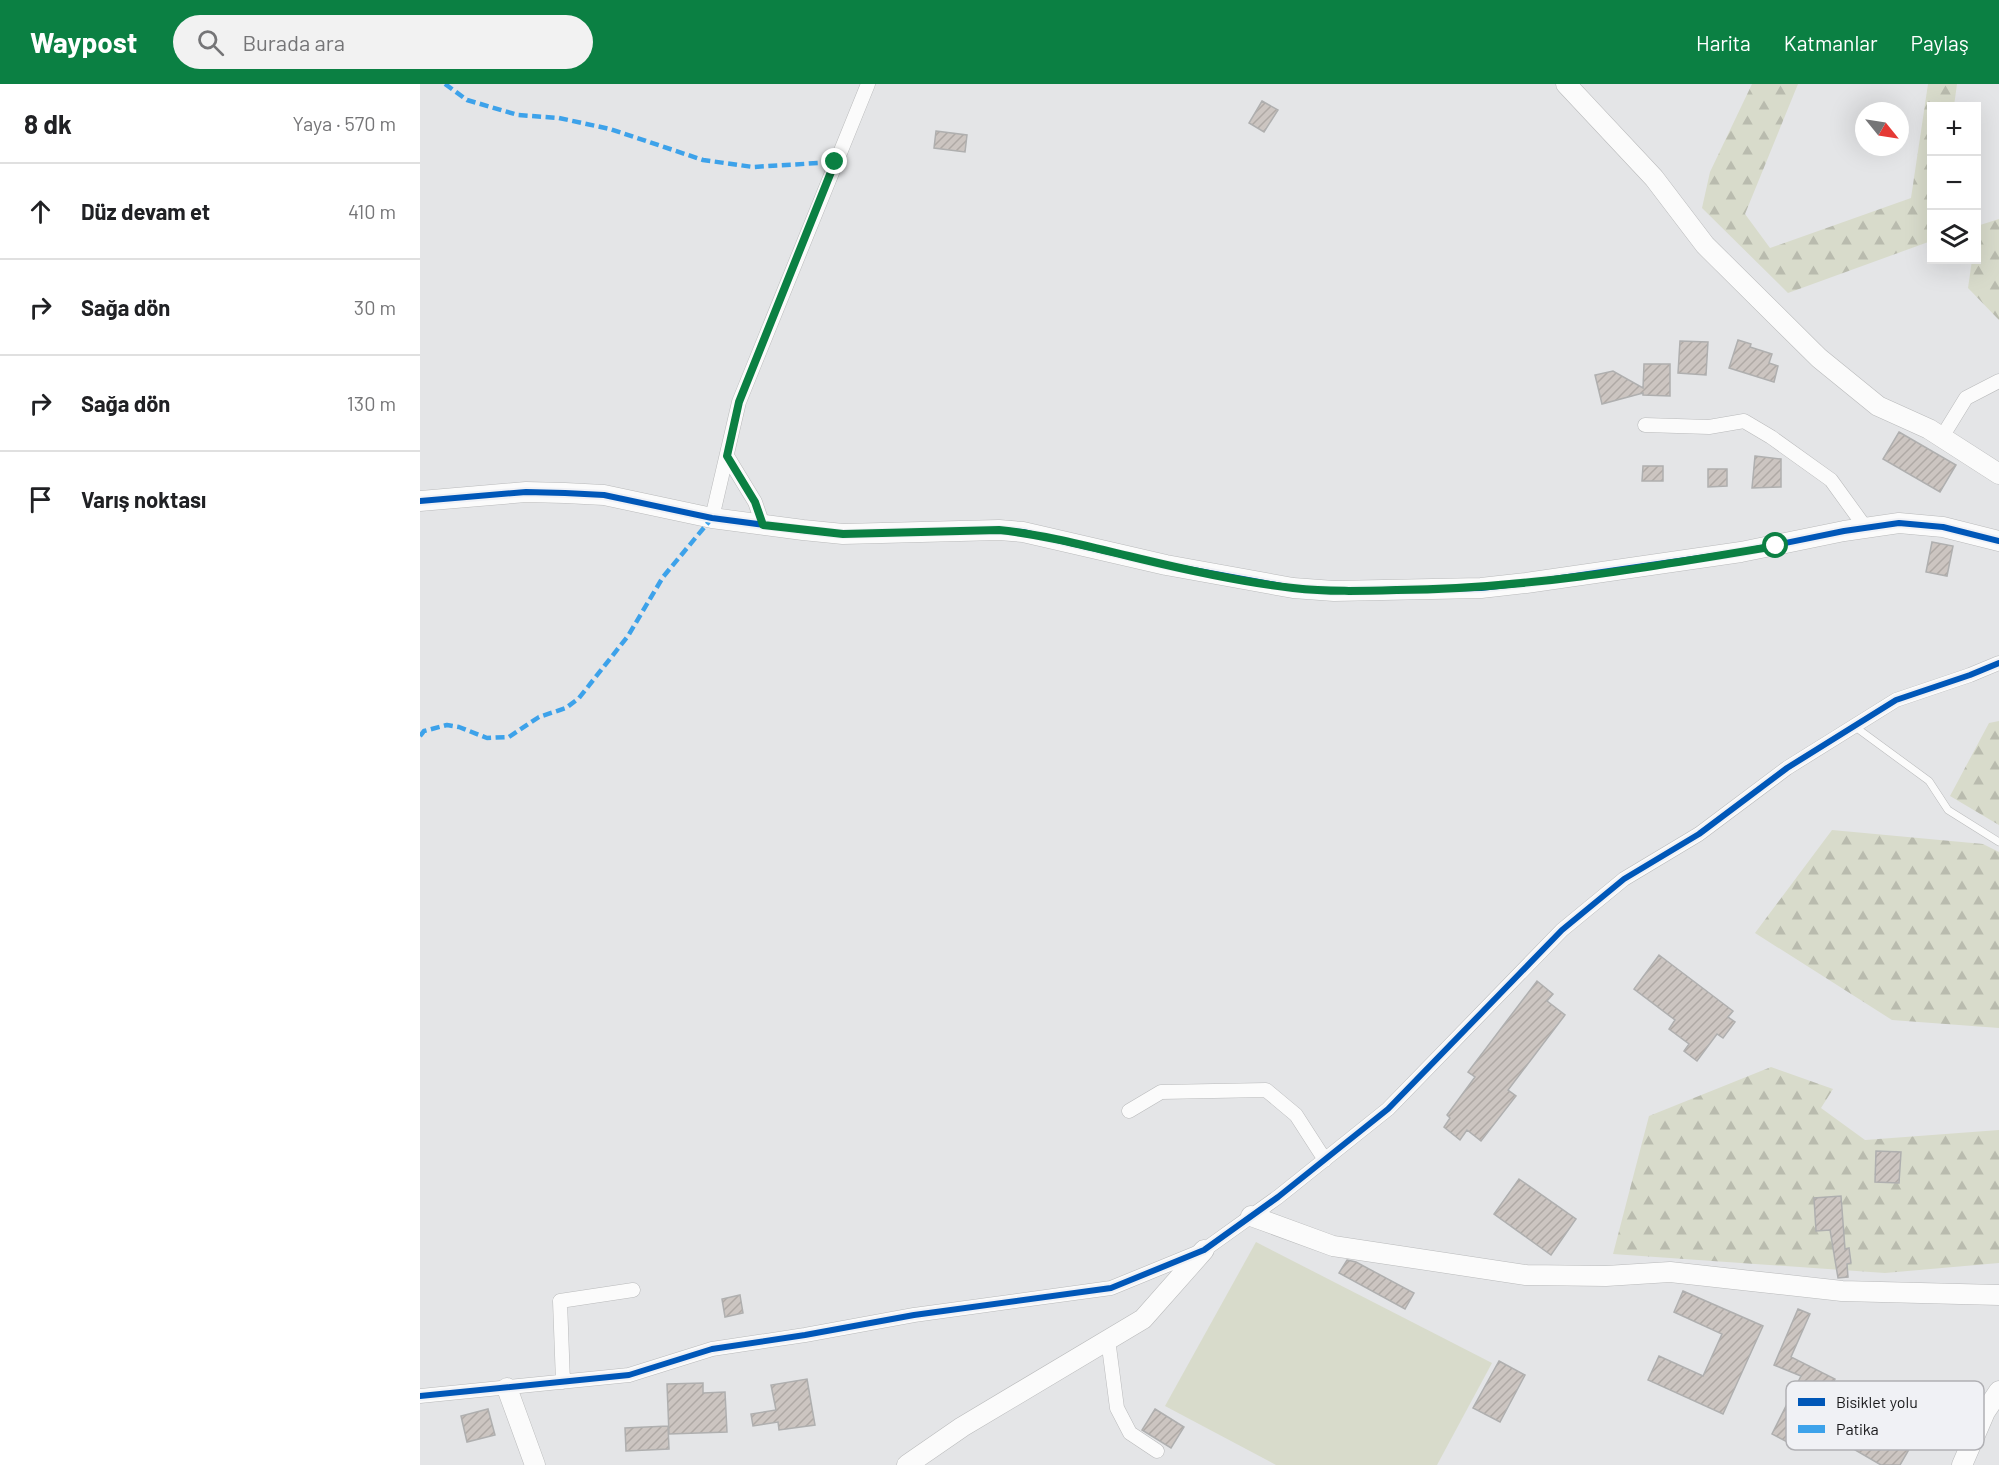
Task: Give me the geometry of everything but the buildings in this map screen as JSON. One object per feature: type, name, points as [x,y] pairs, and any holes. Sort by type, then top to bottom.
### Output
[{"type":"street","points":[[712,518],[739,402],[867,84]]},
{"type":"street","points":[[1566,84],[1654,178],[1705,245],[1819,358],[1878,406],[1929,429],[1999,474]]},
{"type":"street","points":[[1942,437],[1966,398],[1999,381]]},
{"type":"street","points":[[1645,425],[1709,427],[1744,421],[1771,437],[1831,480],[1865,527]]},
{"type":"street","points":[[727,456],[755,502],[763,525]]},
{"type":"street","points":[[420,501],[505,493],[604,495],[712,518],[843,534],[999,530],[1023,532],[1166,565],[1293,588],[1334,591],[1460,589],[1526,583],[1732,553],[1865,527],[1899,523],[1943,527],[1999,541]]},
{"type":"street","points":[[907,1465],[962,1426],[1143,1319],[1204,1250],[1325,1160],[1388,1109],[1562,930],[1623,879],[1699,834],[1787,768],[1896,700],[1999,663]]},
{"type":"street","points":[[1129,1111],[1161,1092],[1266,1089],[1296,1115],[1325,1160]]},
{"type":"street","points":[[1251,1216],[1333,1246],[1526,1275],[1606,1276],[1670,1272],[1842,1291],[1999,1295]]},
{"type":"street","points":[[420,1396],[629,1375],[712,1349],[914,1315],[1110,1288],[1204,1250]]},
{"type":"street","points":[[563,1382],[561,1301],[633,1290]]},
{"type":"street","points":[[1108,1339],[1117,1408],[1130,1432],[1157,1451]]},
{"type":"street","points":[[507,1388],[535,1465]]},
{"type":"street","points":[[1984,1414],[1999,1391]]},
{"type":"street","points":[[1962,1465],[1969,1450]]},
{"type":"lane","points":[[1854,726],[1929,781],[1948,810],[1999,842]]},
{"type":"green space","points":[[1752,84],[1798,84],[1745,214],[1770,248],[1911,198],[1928,84],[1957,84],[1955,102],[1927,102],[1927,242],[1788,293],[1702,208],[1710,172]]},
{"type":"green space","points":[[1999,219],[1999,320],[1968,288],[1971,264],[1981,264],[1981,225]]},
{"type":"green space","points":[[1999,721],[1999,825],[1950,796],[1989,723]]},
{"type":"green space","points":[[1832,830],[1983,844],[1999,852],[1999,1028],[1892,1020],[1755,933]]},
{"type":"green space","points":[[1771,1067],[1833,1089],[1821,1108],[1865,1140],[1999,1130],[1999,1263],[1885,1273],[1613,1254],[1649,1116]]},
{"type":"green space","points":[[1256,1242],[1492,1363],[1437,1465],[1276,1465],[1165,1406]]},
{"type":"marked path","points":[[445,84],[467,100],[518,115],[559,118],[610,129],[703,160],[753,167],[835,162]]},
{"type":"marked path","points":[[420,736],[424,731],[447,725],[459,727],[487,738],[509,737],[539,717],[566,708],[579,698],[628,636],[663,577],[712,518]]},
{"type":"cycle path","points":[[420,501],[526,492],[604,495],[712,518],[843,534],[999,530],[1023,532],[1166,565],[1293,588],[1334,591],[1481,588],[1526,583],[1741,552],[1844,531],[1899,523],[1943,527],[1999,541]]},
{"type":"cycle path","points":[[420,1396],[629,1375],[712,1349],[914,1315],[1111,1288],[1204,1250],[1278,1197],[1388,1109],[1562,930],[1624,879],[1699,834],[1787,768],[1896,700],[1999,663]]},
{"type":"route","points":[[835,162],[739,402],[727,456],[755,502],[763,525],[843,534],[999,530],[1023,532],[1166,565],[1293,588],[1334,591],[1481,588],[1635,568],[1776,546]]}]
